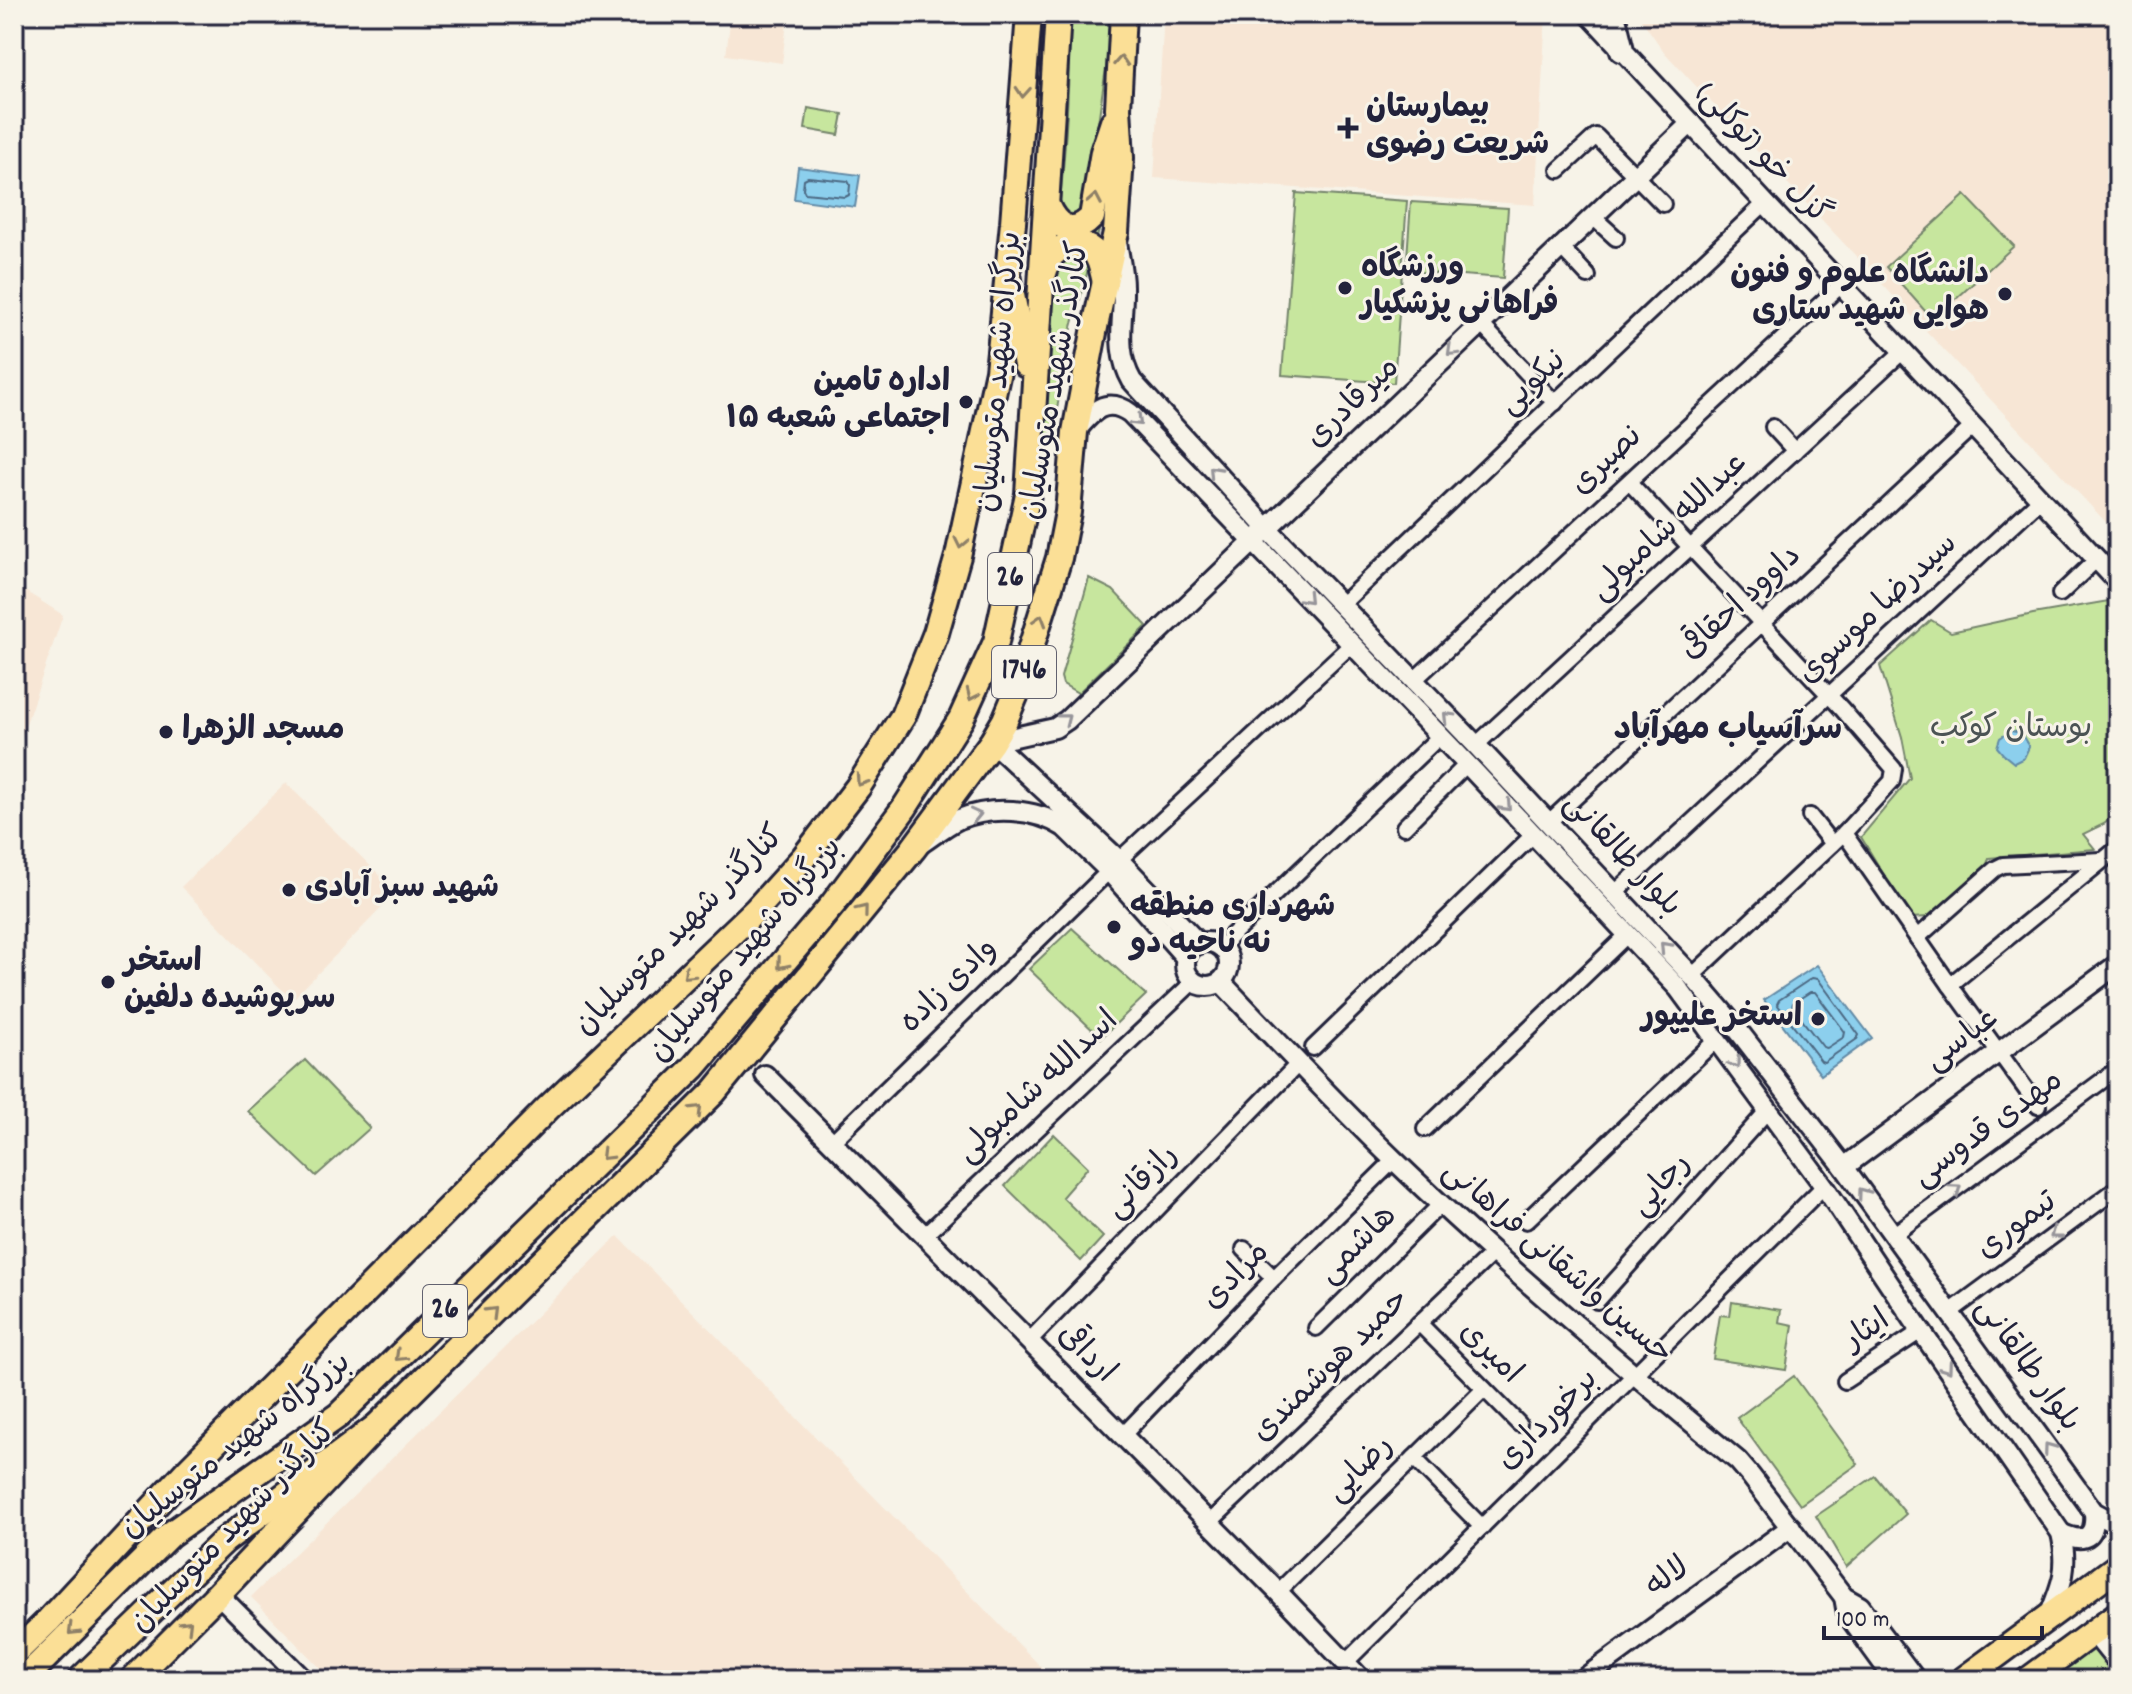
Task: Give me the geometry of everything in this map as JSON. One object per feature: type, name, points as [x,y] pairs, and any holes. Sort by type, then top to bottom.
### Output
[{"type":"main road","name":"کنارگذر شهید متوسلیان","points":[[14,1654],[188,1470],[548,1108],[756,910],[804,857],[858,787],[903,716],[936,633],[958,556],[998,371],[1029,14]]},
{"type":"main road","name":"بزرگراه شهید متوسلیان","points":[[23,1680],[169,1535],[339,1415],[694,1067],[833,904],[905,807],[961,719],[996,642],[1028,494],[1058,14]]},
{"type":"main road","points":[[1116,232],[1121,158],[1118,108],[1123,14]]},
{"type":"main road","points":[[1613,14],[1622,50]]},
{"type":"main road","points":[[1047,206],[1051,217],[1066,228],[1076,228],[1092,217],[1103,152],[1118,108]]},
{"type":"main road","name":"کنارگذر شهید متوسلیان","points":[[132,1680],[377,1426],[714,1092],[913,849],[992,742],[1018,689],[1059,558],[1068,512],[1075,432],[1116,232]]},
{"type":"main road","points":[[1041,281],[1051,257],[1063,247],[1078,244],[1092,250],[1100,261],[1105,282]]},
{"type":"main road","points":[[1007,270],[1033,408]]},
{"type":"main road","name":"بزرگراه شهید متوسلیان","points":[[80,1680],[224,1541],[377,1426]]},
{"type":"main road","points":[[48,1621],[155,1549]]},
{"type":"main road","points":[[1963,1680],[2118,1566]]},
{"type":"main road","points":[[2028,1680],[2118,1614]]},
{"type":"street","name":"گزل خو (توکلی)","points":[[1589,14],[2118,582]]},
{"type":"street","name":"میرقادری","points":[[1253,542],[1691,123]]},
{"type":"street","points":[[1559,170],[1596,136],[1663,204]]},
{"type":"street","name":"نیکویی","points":[[1341,605],[1765,203]]},
{"type":"street","points":[[1593,217],[1616,238]]},
{"type":"street","name":"بلوار طالقانی","points":[[1116,232],[1123,284],[1120,348],[1126,371],[1140,392],[1615,893],[1685,982],[1717,1039],[1824,1186],[2061,1533]]},
{"type":"street","points":[[1561,247],[1588,276]]},
{"type":"street","name":"نصیری","points":[[1413,681],[1841,285]]},
{"type":"street","points":[[1481,324],[1555,403]]},
{"type":"street","name":"عبدالله شامبولی","points":[[1476,745],[1903,351]]},
{"type":"street","name":"بلوار طالقانی","points":[[1075,432],[1099,408],[1113,405],[1125,409],[1628,934],[1734,1025],[1844,1167],[2094,1512],[2118,1525]]},
{"type":"street","name":"داوود احقاقی","points":[[1549,822],[1973,426]]},
{"type":"street","points":[[1773,427],[1795,451]]},
{"type":"street","points":[[1629,482],[1829,695],[1894,769],[1892,781],[1844,833],[1685,982]]},
{"type":"street","name":"سیدرضا موسوی","points":[[1615,893],[2041,499]]},
{"type":"street","points":[[992,742],[1055,728],[1067,720],[1253,542]]},
{"type":"street","points":[[2060,594],[2097,559]]},
{"type":"street","name":"وادی زاده","points":[[831,1143],[1114,866],[1352,644]]},
{"type":"street","points":[[1223,949],[1229,938],[1440,736]]},
{"type":"street","points":[[992,742],[1114,866]]},
{"type":"street","points":[[1404,827],[1467,764]]},
{"type":"street","points":[[913,849],[957,820],[975,814],[1027,813],[1056,823],[1114,866],[1189,931],[1192,951],[1186,971],[1193,982],[1207,987],[1221,982],[1229,966],[1223,949],[1211,943],[1192,951]]},
{"type":"street","points":[[1810,816],[1832,844]]},
{"type":"street","points":[[1844,833],[2038,1106]]},
{"type":"street","points":[[1313,1048],[1533,835]]},
{"type":"street","points":[[1950,985],[2118,848]]},
{"type":"street","points":[[1917,938],[2003,865],[2102,860]]},
{"type":"street","points":[[1425,1129],[1628,934]]},
{"type":"street","name":"عباسی","points":[[1844,1167],[2118,964]]},
{"type":"street","name":"اسدالله شامبولی","points":[[925,1235],[1193,982]]},
{"type":"street","name":"حسین واشقانی فراهانی","points":[[1221,982],[1298,1064],[1441,1204],[1738,1461],[1844,1597],[1860,1606],[1916,1680]]},
{"type":"street","points":[[1526,1221],[1717,1039]]},
{"type":"street","name":"رازقانی","points":[[1029,1341],[1298,1064]]},
{"type":"street","name":"مهدی قدوسی","points":[[1893,1235],[2118,1069]]},
{"type":"street","name":"ارداقی","points":[[765,1075],[1362,1680]]},
{"type":"street","name":"رجایی","points":[[1597,1301],[1769,1109]]},
{"type":"street","name":"مرادی","points":[[1123,1435],[1274,1278],[1394,1160]]},
{"type":"street","name":"برخورداری","points":[[1346,1662],[1824,1186]]},
{"type":"street","name":"تیموری","points":[[1950,1312],[2118,1188]]},
{"type":"street","name":"هاشمی","points":[[1316,1328],[1441,1204]]},
{"type":"street","points":[[1244,1249],[1274,1278]]},
{"type":"street","name":"حمید هوشمندی","points":[[1209,1523],[1494,1252]]},
{"type":"street","name":"امیری","points":[[1419,1323],[1519,1424]]},
{"type":"street","name":"ایثار","points":[[1845,1381],[1921,1331]]},
{"type":"street","name":"رضایی","points":[[1278,1592],[1484,1389]]},
{"type":"street","points":[[1414,1458],[1482,1527]]},
{"type":"street","points":[[2061,1533],[2072,1539],[2082,1539],[2090,1534],[2095,1525],[2094,1512]]},
{"type":"street","name":"لاله","points":[[1582,1680],[1791,1527]]},
{"type":"street","points":[[2049,1616],[2061,1586],[2066,1556],[2061,1533]]},
{"type":"street","points":[[218,1594],[304,1680]]},
{"type":"street","name":"حسین واشقانی فراهانی","points":[[1844,1597],[1847,1614],[1895,1680]]},
{"type":"street","points":[[2093,1632],[2118,1663]]},
{"type":"shaded area","points":[[731,14],[788,14],[782,63],[726,55]]},
{"type":"shaded area","name":"بیمارستان شریعت رضوی","points":[[1164,14],[1546,14],[1535,205],[1154,178]]},
{"type":"shaded area","name":"دانشگاه علوم و فنون هوایی شهید ستاری","points":[[1642,14],[2118,14],[2118,535],[1665,53],[1641,19]]},
{"type":"shaded area","points":[[14,584],[63,615],[14,759]]},
{"type":"shaded area","name":"شهید سبز آبادی","points":[[286,783],[397,892],[292,1000],[181,887]]},
{"type":"shaded area","points":[[618,1236],[1054,1680],[332,1680],[251,1597]]},
{"type":"green space","points":[[1069,14],[1109,14],[1110,26],[1085,212],[1072,222],[1059,211],[1067,112]]},
{"type":"green space","points":[[808,108],[843,114],[839,135],[805,129]]},
{"type":"green space","name":"ورزشگاه فراهانی پزشکیار","points":[[1296,193],[1407,201],[1394,383],[1282,375]]},
{"type":"green space","points":[[1965,195],[2014,246],[1933,320],[1886,267]]},
{"type":"green space","points":[[1411,202],[1508,208],[1503,278],[1406,271]]},
{"type":"green space","points":[[1103,216],[1072,327],[1051,441],[1041,440],[1051,342],[1054,227]]},
{"type":"green space","points":[[1089,578],[1113,590],[1147,626],[1078,693],[1063,684],[1061,677]]},
{"type":"green space","name":"بوستان کوکب","points":[[2114,600],[2118,605],[2118,813],[2083,834],[2095,849],[1989,858],[1987,864],[1929,917],[1910,918],[1861,837],[1910,778],[1902,737],[1880,666],[1931,620],[1951,632]]},
{"type":"green space","points":[[1072,928],[1146,995],[1101,1038],[1029,969]]},
{"type":"green space","points":[[305,1060],[370,1128],[316,1176],[248,1111]]},
{"type":"green space","points":[[1054,1134],[1088,1167],[1062,1197],[1103,1237],[1081,1261],[1005,1186]]},
{"type":"green space","points":[[1732,1302],[1781,1310],[1779,1322],[1793,1325],[1786,1370],[1713,1359],[1720,1315],[1730,1316]]},
{"type":"green space","points":[[1794,1376],[1858,1464],[1800,1505],[1737,1418]]},
{"type":"green space","points":[[1875,1476],[1906,1514],[1846,1567],[1816,1516]]},
{"type":"green space","points":[[2092,1647],[2109,1660],[2118,1680],[2043,1680]]},
{"type":"water","points":[[798,167],[860,175],[855,207],[794,199]]},
{"type":"water","points":[[2011,731],[2021,733],[2029,747],[2024,758],[2014,763],[1997,747],[2000,738]]},
{"type":"water","name":"استخر علیپور","points":[[1817,965],[1872,1038],[1821,1075],[1764,1000]]},
{"type":"place","name":"بیمارستان شریعت رضوی","points":[[1348,128]]},
{"type":"place","name":"ورزشگاه فراهانی پزشکیار","points":[[1345,288]]},
{"type":"place","name":"دانشگاه علوم و فنون هوایی شهید ستاری","points":[[2005,294]]},
{"type":"place","name":"اداره تامین اجتماعی شعبه ۱۵","points":[[966,402]]},
{"type":"place","name":"مسجد الزهرا","points":[[166,732]]},
{"type":"place","name":"شهید سبز آبادی","points":[[289,890]]},
{"type":"place","name":"شهرداری منطقه نه ناحیه دو","points":[[1114,927]]},
{"type":"place","name":"استخر سرپوشیده دلفین","points":[[108,982]]},
{"type":"place","name":"استخر علیپور","points":[[1818,1019]]},
{"type":"district","name":"سرآسیاب مهرآباد","points":[[1728,731]]}]
